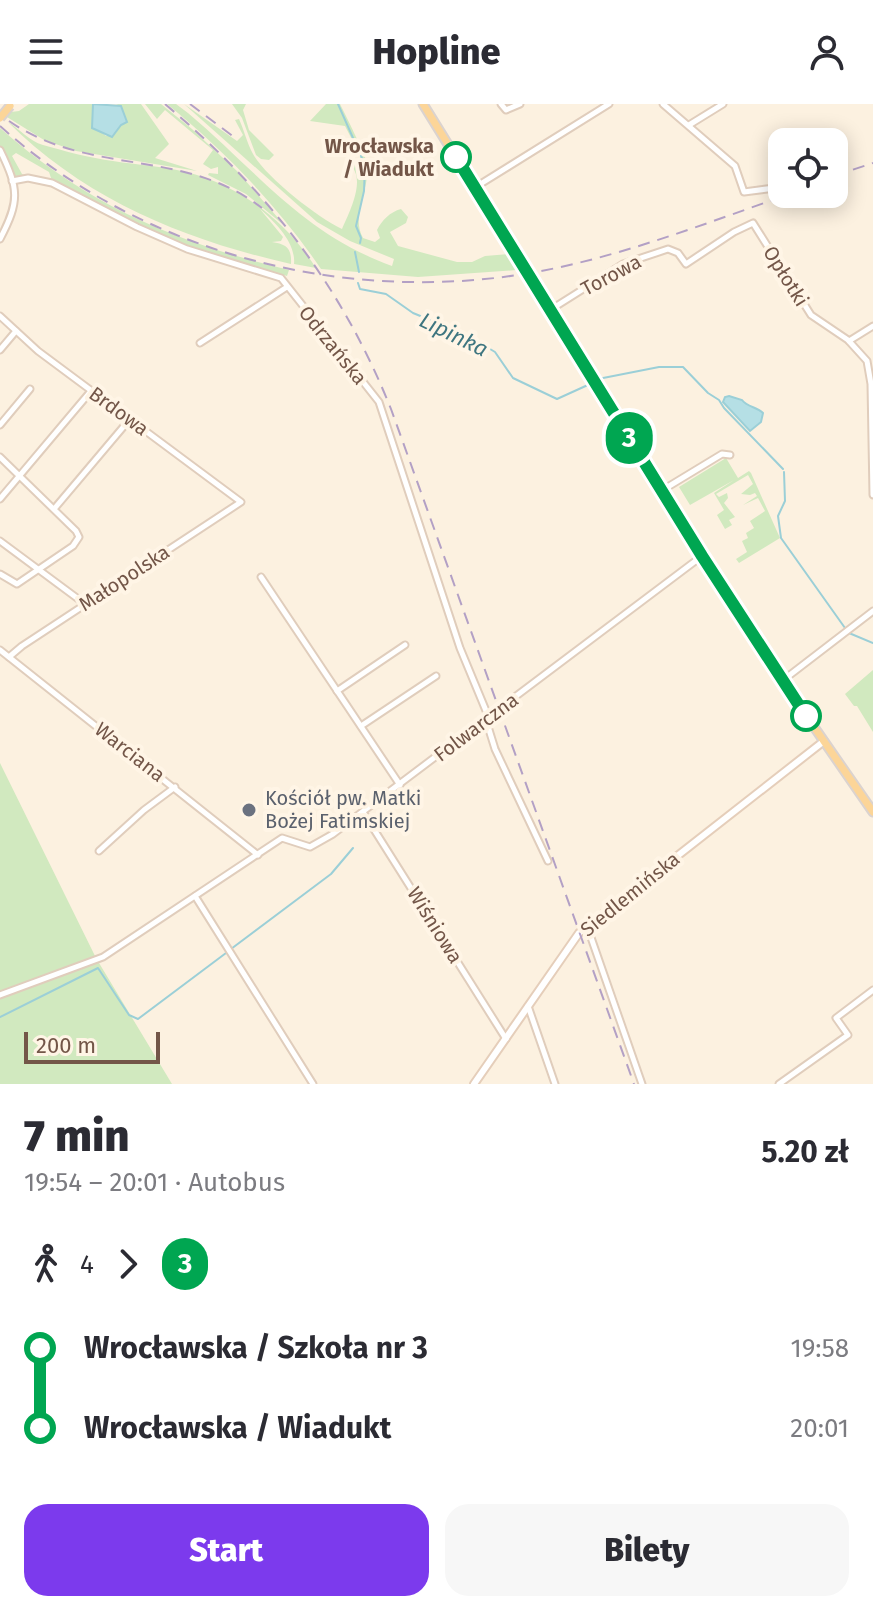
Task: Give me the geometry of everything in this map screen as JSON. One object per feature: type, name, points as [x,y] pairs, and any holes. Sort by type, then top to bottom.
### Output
[{"type":"main road","points":[[423,104],[702,556],[782,681],[873,812]]},
{"type":"main road","points":[[0,118],[10,105]]},
{"type":"street","points":[[501,104],[506,110],[520,104]]},
{"type":"street","points":[[474,188],[609,104]]},
{"type":"street","points":[[663,104],[735,166],[744,192],[768,189]]},
{"type":"street","points":[[689,125],[723,104]]},
{"type":"street","points":[[0,150],[12,181],[15,204],[0,239]]},
{"type":"street","name":"Odrzańska","points":[[12,181],[28,178],[52,183],[149,232],[234,266],[281,278],[379,402],[495,749],[548,861]]},
{"type":"street","name":"Torowa","points":[[549,310],[623,264],[668,249],[678,253],[686,264],[753,223]]},
{"type":"street","name":"Opłotki","points":[[753,223],[811,315],[849,341],[867,361],[873,495]]},
{"type":"street","points":[[200,343],[287,287]]},
{"type":"street","name":"Brdowa","points":[[0,316],[91,391],[241,502]]},
{"type":"street","points":[[849,341],[873,326]]},
{"type":"street","points":[[0,350],[16,331]]},
{"type":"street","points":[[0,425],[30,389]]},
{"type":"street","points":[[0,499],[91,391]]},
{"type":"street","points":[[54,509],[130,419]]},
{"type":"street","points":[[661,491],[721,455],[730,455]]},
{"type":"street","points":[[0,457],[79,537],[73,546],[17,584],[0,574]]},
{"type":"street","name":"Małopolska","points":[[9,657],[241,502]]},
{"type":"street","points":[[0,541],[85,604]]},
{"type":"street","name":"Folwarczna","points":[[0,995],[103,957],[282,838],[310,847],[400,785],[702,556]]},
{"type":"street","points":[[261,577],[400,785]]},
{"type":"street","points":[[782,681],[873,611]]},
{"type":"street","points":[[337,691],[405,645]]},
{"type":"street","name":"Warciana","points":[[0,650],[258,855]]},
{"type":"street","points":[[361,726],[436,676]]},
{"type":"street","name":"Siedlemińska","points":[[474,1084],[576,936],[824,741]]},
{"type":"street","points":[[99,851],[175,787]]},
{"type":"street","name":"Wiśniowa","points":[[363,812],[506,1039]]},
{"type":"street","points":[[195,896],[313,1084]]},
{"type":"street","points":[[587,926],[642,1084]]},
{"type":"street","points":[[779,1084],[848,1035],[836,1018],[873,990]]},
{"type":"street","points":[[528,1006],[555,1084]]},
{"type":"green space","points":[[29,104],[93,104],[97,129],[106,136],[115,134],[126,118],[121,106],[116,104],[141,104],[169,144],[155,158],[197,171],[76,151],[44,140],[7,117]]},
{"type":"green space","points":[[145,104],[161,104],[192,129],[237,171],[286,227],[246,194],[208,175],[218,174],[218,167],[211,169],[203,164],[213,150],[165,110],[157,119]]},
{"type":"green space","points":[[167,104],[176,104],[188,113],[283,200],[332,237],[392,266],[394,259],[350,241],[317,222],[184,104],[237,141],[243,135],[235,120],[239,119],[253,154],[269,174],[306,206],[342,229],[357,188],[351,166],[361,157],[345,126],[310,121],[326,104],[340,104],[367,163],[359,220],[363,238],[375,242],[380,238],[377,230],[381,223],[401,209],[408,217],[406,223],[390,232],[398,246],[457,262],[509,254],[517,270],[418,277],[321,269],[287,223],[250,181]]},
{"type":"green space","points":[[232,104],[246,104],[243,110],[249,130],[274,155],[269,160],[256,155],[242,118]]},
{"type":"green space","points":[[8,122],[43,145],[95,158],[177,170],[225,186],[243,196],[276,221],[316,268],[294,264],[288,241],[260,209],[283,237],[281,241],[272,242],[287,248],[291,264],[213,243],[139,213],[70,174]]},
{"type":"green space","points":[[0,128],[66,179],[100,200],[171,234],[289,270],[287,276],[182,245],[52,181],[49,172],[16,153],[12,156],[22,174],[29,177],[15,177],[0,146]]},
{"type":"green space","points":[[726,458],[738,478],[749,471],[751,473],[780,538],[739,563],[736,559],[747,552],[742,541],[748,538],[746,533],[754,528],[750,521],[765,511],[758,498],[743,505],[757,496],[755,493],[741,494],[753,484],[748,475],[716,494],[719,497],[727,493],[724,503],[735,517],[729,520],[732,525],[725,529],[717,515],[724,510],[714,493],[734,480],[690,505],[679,487]]},
{"type":"green space","points":[[873,670],[873,732],[857,706],[845,694]]},
{"type":"green space","points":[[0,763],[96,958],[172,1084],[0,1084]]},
{"type":"water","points":[[93,104],[121,106],[127,122],[112,137],[92,128]]},
{"type":"water","points":[[729,396],[761,411],[761,422],[750,431],[723,402]]},
{"type":"waterway","name":"Lipinka","points":[[338,104],[365,165],[364,191],[356,226],[360,243]]},
{"type":"waterway","name":"Lipinka","points":[[355,252],[359,272]]},
{"type":"waterway","name":"Lipinka","points":[[358,283],[360,289],[386,294],[413,313],[467,335],[495,352],[513,378],[557,399],[590,384]]},
{"type":"waterway","name":"Lipinka","points":[[598,379],[659,367],[683,367],[719,400],[783,469]]},
{"type":"waterway","name":"Lipinka","points":[[784,472],[785,501],[778,516],[781,538],[845,628]]},
{"type":"waterway","name":"Lipinka","points":[[849,633],[873,643]]},
{"type":"waterway","points":[[231,949],[331,874],[353,848]]},
{"type":"waterway","points":[[0,1017],[98,968],[129,1015],[138,1019],[226,953]]},
{"type":"railway","points":[[165,104],[236,170],[298,242],[349,321],[371,364],[391,409],[634,1084]]},
{"type":"railway","points":[[190,104],[238,140]]},
{"type":"railway","points":[[9,121],[40,138],[72,150],[201,177],[232,189],[262,208]]},
{"type":"railway","points":[[0,126],[56,170],[118,208],[183,237],[251,260],[321,274],[393,282],[465,281],[536,272],[664,238],[768,202]]},
{"type":"railway","points":[[848,171],[873,163]]},
{"type":"bus line","name":"3","points":[[456,157],[760,649],[806,716]]},
{"type":"place","name":"Wrocławska / Wiadukt","points":[[456,157]]},
{"type":"place","name":"Kościół pw. Matki Bożej Fatimskiej","points":[[249,810]]}]
